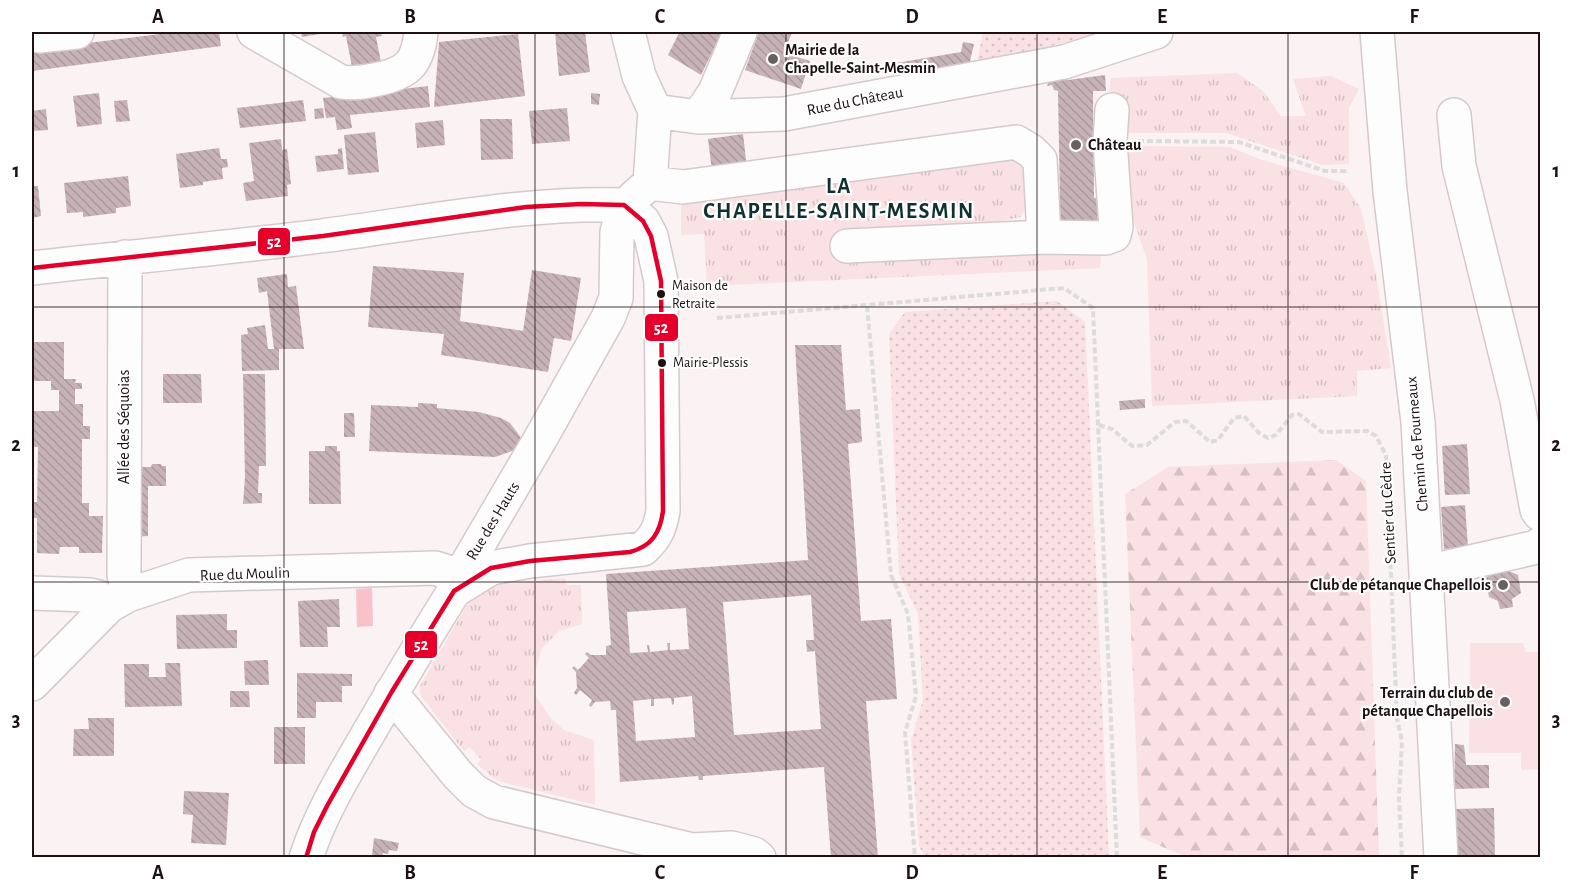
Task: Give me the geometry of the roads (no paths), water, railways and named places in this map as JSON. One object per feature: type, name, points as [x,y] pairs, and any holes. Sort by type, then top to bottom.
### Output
[{"type":"street","points":[[32,33],[39,36],[77,32]]},
{"type":"street","points":[[254,32],[341,82],[352,84],[396,76],[411,65],[419,48],[421,32]]},
{"type":"street","points":[[624,205],[650,183],[655,111],[639,76],[628,32]]},
{"type":"street","points":[[698,117],[715,92],[740,32]]},
{"type":"street","name":"Rue du Château","points":[[655,111],[698,117],[784,114],[1064,62],[1156,32]]},
{"type":"street","name":"Chemin de Fourneaux","points":[[1377,32],[1390,191],[1418,422],[1441,858]]},
{"type":"street","points":[[1455,115],[1459,166],[1517,400],[1539,512],[1516,536],[1465,563]]},
{"type":"street","points":[[847,246],[1044,237],[1106,238],[1114,235],[1116,227],[1111,125]]},
{"type":"street","points":[[650,183],[683,187],[1016,142],[1041,160],[1044,237]]},
{"type":"street","points":[[32,268],[323,236],[526,207],[581,204],[624,205],[643,221],[651,236],[661,281],[663,511],[655,538],[643,549],[558,560],[530,561],[490,568],[457,584]]},
{"type":"street","name":"Rue des Hauts","points":[[306,858],[314,832],[327,806],[391,693],[492,524],[608,318],[616,298],[616,232],[624,205]]},
{"type":"street","name":"Allée des Séquoias","points":[[119,601],[124,574],[125,257]]},
{"type":"street","points":[[492,524],[494,539],[501,548],[530,561]]},
{"type":"street","points":[[1426,572],[1537,547],[1540,544]]},
{"type":"street","name":"Rue du Moulin","points":[[32,684],[119,601],[189,575],[435,568],[457,584]]},
{"type":"street","points":[[32,593],[90,595],[119,601]]},
{"type":"street","points":[[391,693],[458,775],[474,791],[494,802],[692,850],[732,848],[759,858]]},
{"type":"place","name":"Mairie de la Chapelle-Saint-Mesmin","points":[[773,59]]},
{"type":"place","name":"Château","points":[[1076,145]]},
{"type":"place","name":"Maison de Retraite","points":[[661,294]]},
{"type":"place","name":"Mairie-Plessis","points":[[662,363]]},
{"type":"place","name":"Club de pétanque Chapellois","points":[[1503,585]]},
{"type":"place","name":"Terrain du club de pétanque Chapellois","points":[[1505,702]]},
{"type":"district","name":"LA CHAPELLE-SAINT-MESMIN","points":[[839,198]]}]
